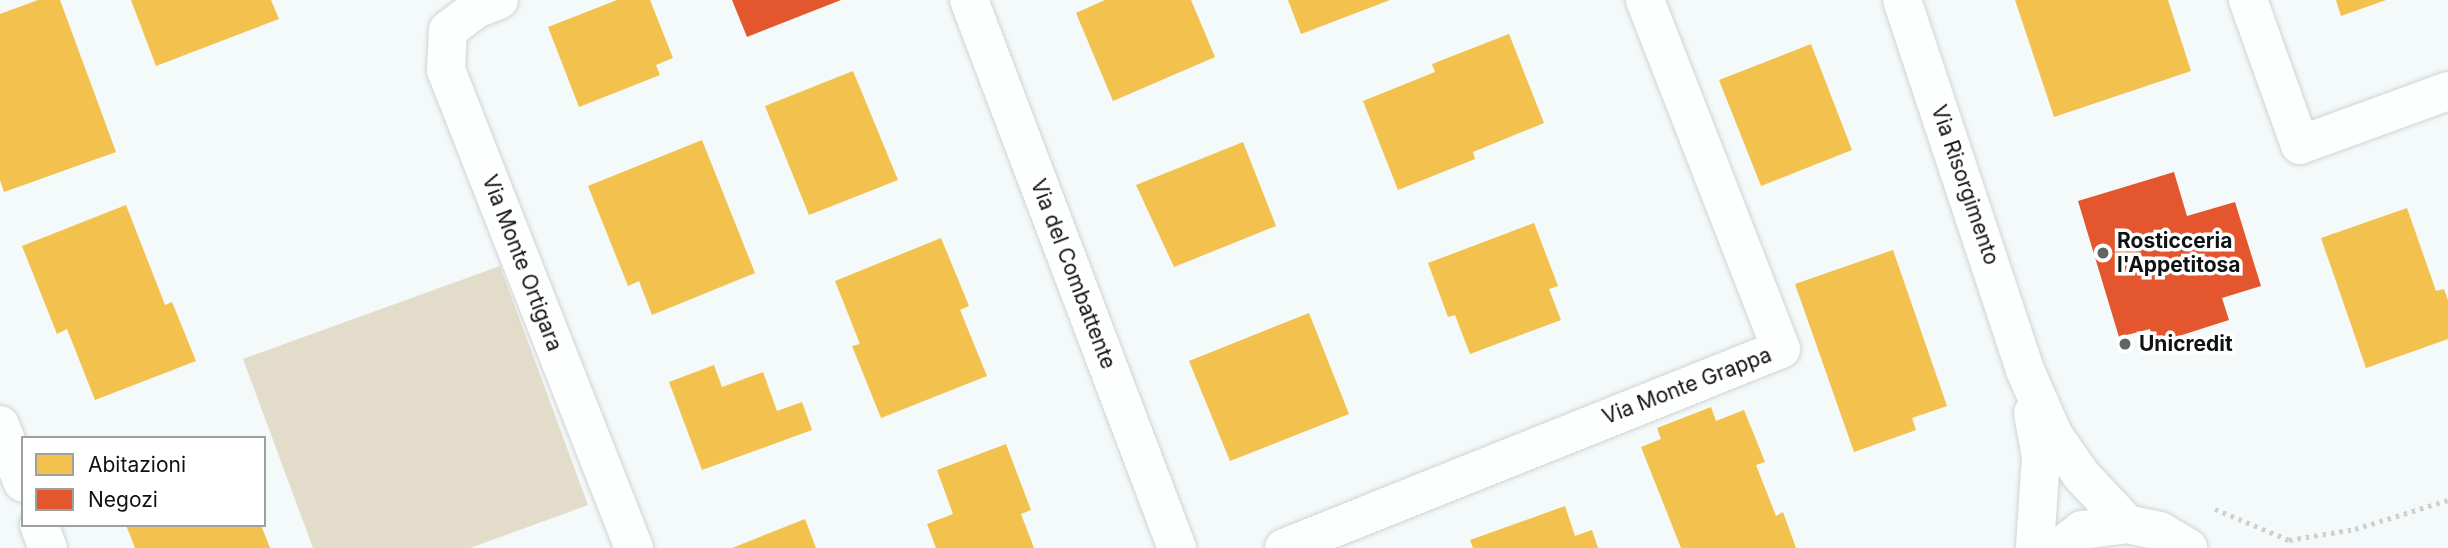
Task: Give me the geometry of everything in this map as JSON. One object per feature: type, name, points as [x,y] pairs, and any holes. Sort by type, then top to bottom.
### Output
[{"type":"street","name":"Via Monte Ortigara","points":[[499,0],[476,9],[448,30],[446,70],[634,548]]},
{"type":"street","name":"Via Monte Grappa","points":[[1284,548],[1781,349],[1645,0]]},
{"type":"street","name":"Via Risorgimento","points":[[1902,0],[2025,370],[2054,436],[2082,476],[2127,524]]},
{"type":"street","points":[[2248,0],[2300,145],[2448,91]]},
{"type":"street","name":"Via del Combattente","points":[[972,1],[1177,548]]},
{"type":"street","name":"Via Risorgimento","points":[[2025,370],[2041,457],[2035,548]]},
{"type":"street","points":[[0,425],[21,478]]},
{"type":"street","points":[[2059,548],[2082,530],[2127,524],[2160,531],[2188,548]]},
{"type":"street","points":[[40,527],[48,548]]},
{"type":"path","points":[[2206,505],[2288,540],[2355,529],[2448,500]]},
{"type":"shaded area","points":[[500,266],[588,505],[470,548],[313,548],[243,359]]},
{"type":"building: Abitazioni","points":[[38,0],[60,0],[116,152],[4,192],[0,180],[0,14]]},
{"type":"building: Abitazioni","points":[[131,0],[271,0],[279,19],[156,66]]},
{"type":"building: Abitazioni","points":[[617,0],[650,0],[673,58],[656,65],[660,75],[579,107],[548,27]]},
{"type":"building: Abitazioni","points":[[1105,0],[1191,0],[1215,57],[1113,101],[1076,13]]},
{"type":"building: Abitazioni","points":[[1288,0],[1390,0],[1301,34]]},
{"type":"building: Abitazioni","points":[[2015,0],[2168,0],[2191,71],[2054,117]]},
{"type":"building: Abitazioni","points":[[2336,0],[2386,0],[2341,16]]},
{"type":"building: Abitazioni","points":[[1509,34],[1544,123],[1473,152],[1475,159],[1398,190],[1363,101],[1435,72],[1432,64]]},
{"type":"building: Abitazioni","points":[[1811,44],[1852,150],[1761,186],[1719,80]]},
{"type":"building: Abitazioni","points":[[853,71],[898,180],[809,215],[765,106]]},
{"type":"building: Abitazioni","points":[[702,140],[755,273],[652,315],[639,281],[628,286],[588,186]]},
{"type":"building: Abitazioni","points":[[1243,142],[1276,226],[1174,267],[1136,185]]},
{"type":"building: Abitazioni","points":[[126,205],[165,305],[172,302],[196,361],[95,400],[67,329],[57,334],[22,246]]},
{"type":"building: Abitazioni","points":[[2407,208],[2436,291],[2444,289],[2448,300],[2448,339],[2366,368],[2321,238]]},
{"type":"building: Abitazioni","points":[[1534,223],[1558,286],[1549,289],[1561,320],[1470,354],[1455,315],[1448,317],[1428,263]]},
{"type":"building: Abitazioni","points":[[941,238],[969,306],[960,310],[987,376],[881,418],[852,346],[860,344],[835,281]]},
{"type":"building: Abitazioni","points":[[1893,250],[1947,406],[1912,418],[1916,430],[1854,452],[1795,284]]},
{"type":"building: Abitazioni","points":[[1309,313],[1349,414],[1230,461],[1189,361]]},
{"type":"building: Abitazioni","points":[[714,365],[722,387],[763,372],[777,411],[802,402],[812,430],[702,470],[669,382]]},
{"type":"building: Abitazioni","points":[[1711,407],[1716,421],[1744,410],[1765,462],[1756,465],[1776,516],[1783,512],[1796,548],[1681,548],[1641,447],[1661,439],[1657,428]]},
{"type":"building: Abitazioni","points":[[1006,444],[1031,510],[1021,514],[1034,548],[936,548],[927,524],[953,514],[937,470]]},
{"type":"building: Abitazioni","points":[[1565,506],[1575,536],[1592,530],[1598,548],[1473,548],[1470,540]]},
{"type":"building: Abitazioni","points":[[805,519],[816,548],[732,548]]},
{"type":"building: Abitazioni","points":[[127,527],[262,527],[270,548],[135,548]]},
{"type":"building: Negozi","points":[[732,0],[841,0],[747,37]]},
{"type":"building: Negozi","points":[[2174,172],[2187,216],[2235,202],[2261,286],[2222,298],[2229,320],[2154,344],[2150,329],[2119,337],[2078,201]]},
{"type":"place","name":"Rosticceria l'Appetitosa","points":[[2103,253]]},
{"type":"place","name":"Unicredit","points":[[2125,344]]}]
